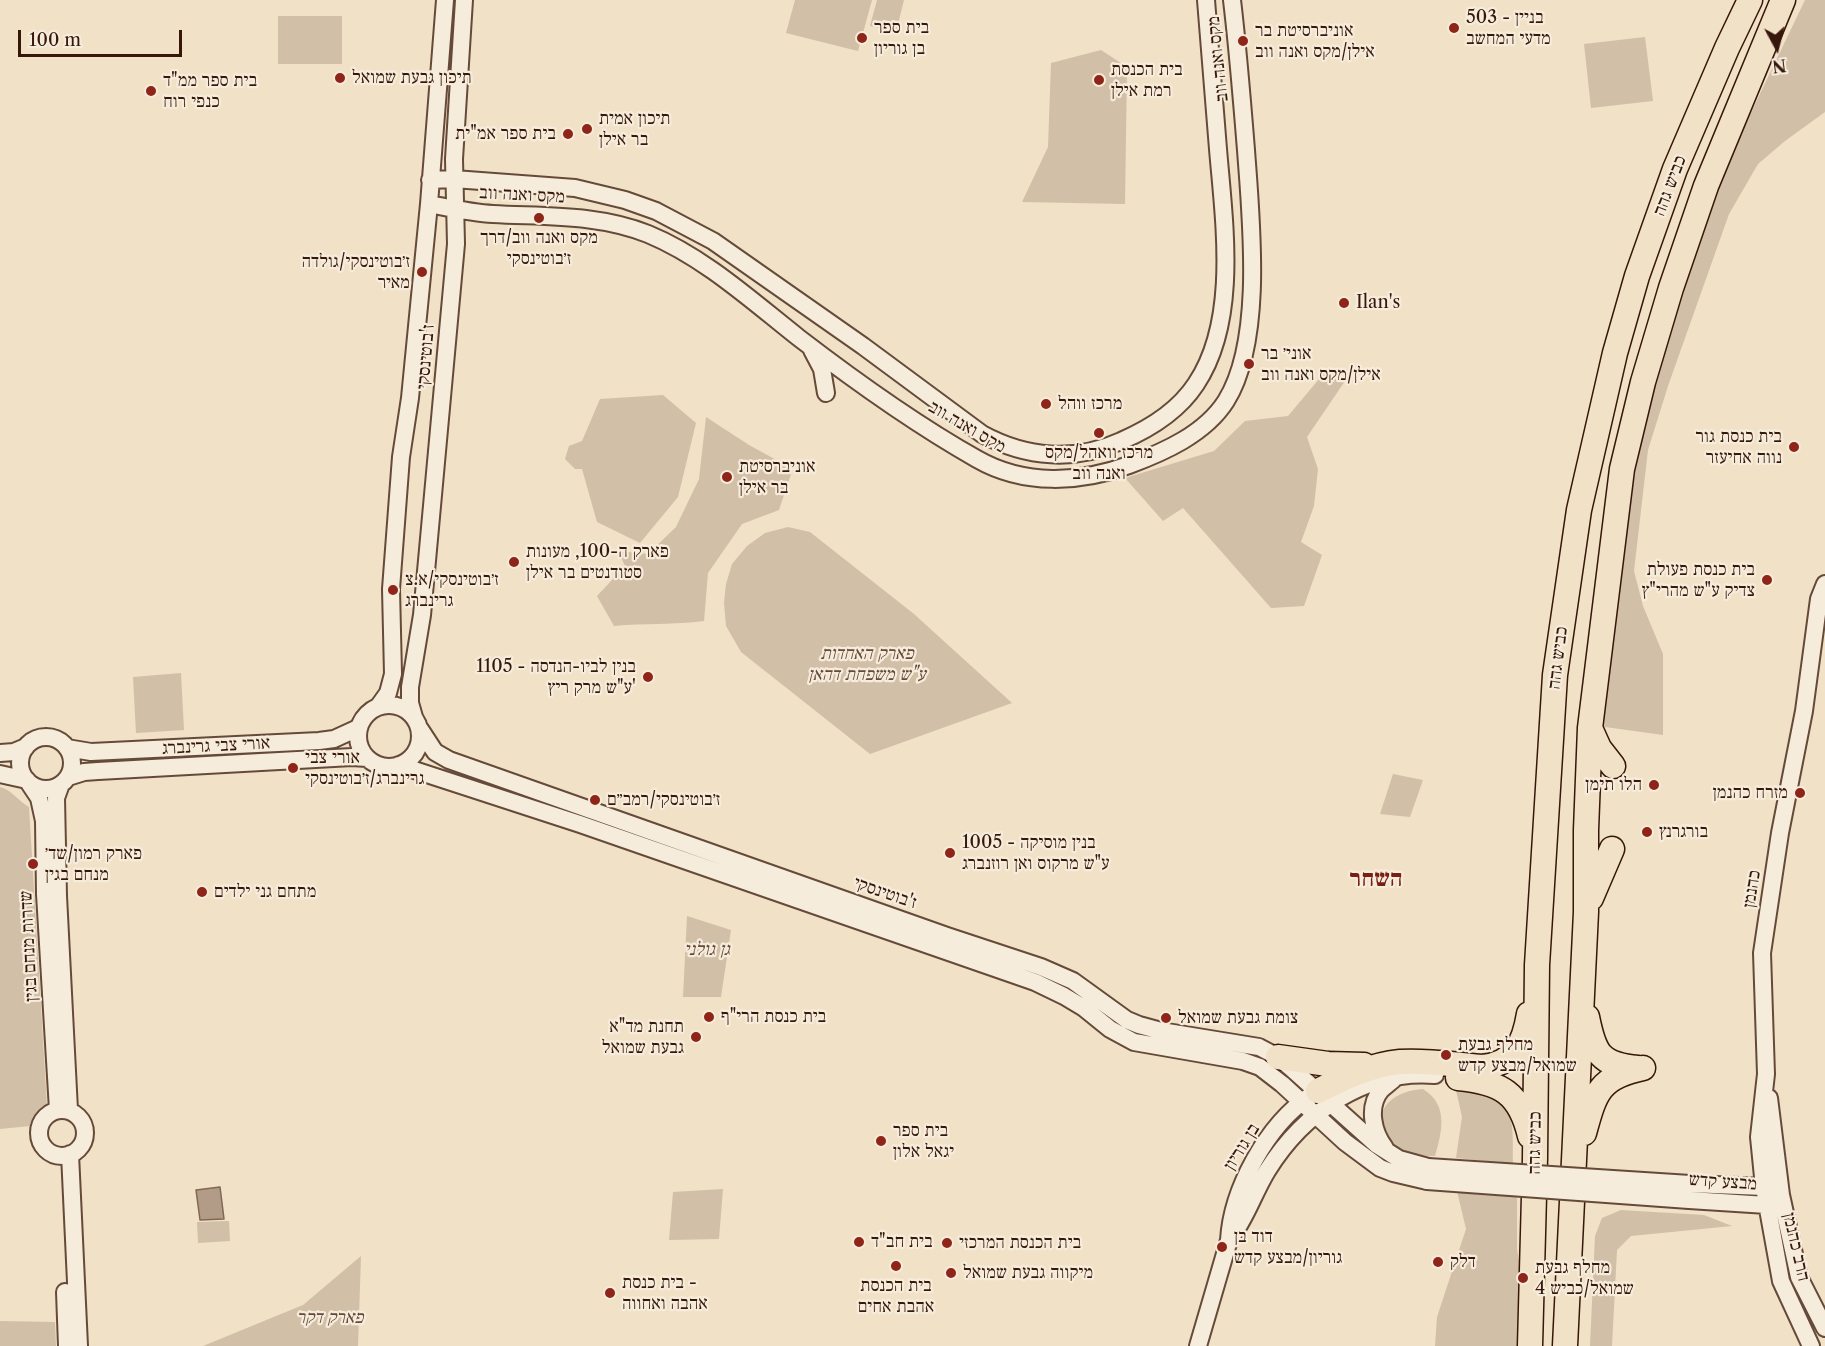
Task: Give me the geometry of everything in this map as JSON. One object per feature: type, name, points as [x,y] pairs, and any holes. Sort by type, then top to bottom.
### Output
[{"type":"highway","name":"כביש גהה","points":[[1530,1346],[1537,965],[1555,675],[1579,510],[1614,353],[1637,276],[1675,169],[1750,0]]},
{"type":"highway","name":"כביש גהה","points":[[1565,1346],[1586,912],[1590,728],[1622,469],[1671,288],[1706,186],[1783,0]]},
{"type":"highway","points":[[1590,728],[1599,748],[1613,766]]},
{"type":"highway","points":[[1586,912],[1612,849]]},
{"type":"highway","points":[[1310,1103],[1358,1072],[1394,1070],[1420,1062],[1483,1067],[1507,1060],[1515,1053],[1527,1027],[1537,965]]},
{"type":"highway","points":[[1573,1173],[1591,1108],[1597,1095],[1608,1080],[1643,1068],[1616,1065],[1606,1060],[1594,1047],[1587,1018],[1582,971]]},
{"type":"highway","points":[[1278,1057],[1296,1061],[1394,1070]]},
{"type":"highway","points":[[1435,1075],[1485,1081],[1509,1092],[1523,1112],[1535,1158]]},
{"type":"street","name":"ז'בוטינסקי","points":[[378,707],[388,693],[393,674],[392,589],[401,457],[410,398],[429,204],[445,0]]},
{"type":"street","name":"ז'בוטינסקי","points":[[464,0],[455,107],[455,250],[422,615],[410,687],[410,703],[417,723],[435,752],[449,760],[1041,967],[1073,981],[1127,1020],[1139,1026],[1259,1047],[1278,1057],[1310,1103]]},
{"type":"street","name":"מקס ואנה ווב","points":[[430,180],[454,179],[575,188],[625,200],[656,211],[714,241],[863,346],[982,434],[998,443],[1028,452],[1066,456],[1085,454],[1133,436],[1178,405],[1197,382],[1215,344],[1224,291],[1225,246],[1206,0]]},
{"type":"street","name":"מקס ואנה ווב","points":[[429,204],[493,214],[584,218],[619,224],[648,234],[668,243],[717,275],[845,373],[981,462],[1019,476],[1062,479],[1097,475],[1140,461],[1182,441],[1198,430],[1222,407],[1230,393],[1242,360],[1251,304],[1251,252],[1248,178],[1232,0]]},
{"type":"street","points":[[805,342],[820,365],[826,393]]},
{"type":"street","name":"כהנמן","points":[[1764,1187],[1759,1137],[1766,1074],[1762,953],[1780,833],[1804,711],[1822,591]]},
{"type":"street","points":[[392,705],[401,707],[417,723],[418,747],[414,755],[399,765],[380,766],[367,758],[360,748],[357,738],[358,728],[366,714],[378,707],[392,705]]},
{"type":"street","name":"אורי צבי גרינברג","points":[[67,748],[91,752],[319,741],[341,737],[358,728]]},
{"type":"street","points":[[0,753],[14,752],[44,737],[58,740],[67,748],[72,759],[70,772],[64,781],[48,789],[35,786],[28,781],[20,764],[26,747]]},
{"type":"street","name":"אורי צבי גרינברג","points":[[64,781],[84,772],[367,758]]},
{"type":"street","name":"ז'בוטינסקי","points":[[399,765],[580,824],[1035,982],[1074,1002],[1123,1037],[1146,1044],[1243,1061],[1260,1067],[1310,1103]]},
{"type":"street","points":[[0,774],[28,781]]},
{"type":"street","name":"שדרות מנחם בגין","points":[[28,781],[39,798],[44,821],[45,894],[63,1111]]},
{"type":"street","name":"שדרות מנחם בגין","points":[[63,1111],[56,798],[64,781]]},
{"type":"street","points":[[1389,1154],[1376,1134],[1373,1122],[1373,1111],[1381,1091],[1394,1070],[1435,1075]]},
{"type":"street","name":"הרב כהנמן","points":[[1766,1074],[1781,1195]]},
{"type":"street","name":"בן גוריון","points":[[1198,1346],[1229,1240],[1230,1221],[1241,1186],[1266,1142],[1310,1103],[1316,1115],[1284,1146],[1266,1174],[1241,1225],[1229,1240]]},
{"type":"street","name":"מבצע קדש","points":[[1310,1103],[1366,1137],[1389,1154],[1428,1174]]},
{"type":"street","points":[[63,1111],[80,1119],[85,1131],[82,1144],[65,1155],[46,1150],[41,1144],[39,1134],[39,1127],[46,1116],[63,1111]]},
{"type":"street","name":"מבצע קדש","points":[[1316,1115],[1380,1168],[1401,1176],[1428,1174],[1690,1192],[1767,1204],[1781,1195]]},
{"type":"street","points":[[1284,1146],[1293,1139],[1318,1133],[1342,1138]]},
{"type":"street","points":[[65,1155],[67,1346]]},
{"type":"street","points":[[65,1155],[79,1346]]},
{"type":"street","name":"הרב כהנמן","points":[[1764,1187],[1781,1281],[1811,1346]]},
{"type":"street","name":"מבצע קדש","points":[[1690,1192],[1764,1187],[1781,1195]]},
{"type":"street","points":[[1781,1195],[1799,1277],[1825,1328]]},
{"type":"green space","points":[[795,0],[872,0],[858,51],[786,33]]},
{"type":"green space","points":[[877,0],[904,0],[896,32],[870,26]]},
{"type":"green space","points":[[1805,0],[1825,0],[1825,112],[1758,164],[1729,214],[1668,386],[1648,450],[1634,571],[1643,606],[1663,654],[1663,735],[1598,726],[1615,630],[1628,490],[1650,391],[1691,257],[1722,173]]},
{"type":"green space","points":[[278,16],[342,16],[342,64],[278,64]]},
{"type":"green space","points":[[1645,37],[1653,101],[1591,108],[1584,44]]},
{"type":"green space","points":[[1101,50],[1127,67],[1125,204],[1022,202],[1048,147],[1051,63]]},
{"type":"green space","points":[[1325,372],[1345,381],[1307,437],[1318,469],[1314,506],[1301,542],[1322,555],[1304,606],[1271,608],[1183,508],[1163,521],[1125,478],[1214,451],[1245,421],[1288,416]]},
{"type":"green space","points":[[663,395],[696,423],[678,497],[640,543],[597,522],[582,469],[575,469],[565,459],[569,446],[582,441],[600,399]]},
{"type":"green space","points":[[706,417],[782,463],[791,474],[779,510],[742,524],[708,573],[704,621],[614,626],[597,596],[625,566],[618,551],[648,554],[676,527],[699,479]]},
{"type":"green space","name":"פארק האחדות ע\"ש משפחת דהאן","points":[[788,527],[810,532],[914,614],[1012,703],[870,754],[741,652],[726,626],[724,603],[726,584],[732,564],[747,546],[765,533]]},
{"type":"green space","points":[[181,673],[184,730],[136,733],[133,677]]},
{"type":"green space","points":[[1393,774],[1423,780],[1410,817],[1380,814]]},
{"type":"green space","points":[[0,787],[29,807],[47,1106],[35,1115],[30,1126],[0,1129]]},
{"type":"green space","name":"גן גולני","points":[[687,916],[731,930],[721,997],[683,997]]},
{"type":"green space","points":[[1423,1089],[1431,1095],[1440,1111],[1440,1138],[1435,1156],[1407,1153],[1389,1138],[1382,1124],[1384,1110],[1388,1103],[1404,1093]]},
{"type":"green space","points":[[1456,1090],[1490,1096],[1500,1101],[1507,1109],[1513,1131],[1513,1164],[1456,1158],[1462,1117]]},
{"type":"green space","points":[[723,1189],[719,1239],[669,1240],[673,1192]]},
{"type":"green space","points":[[1457,1191],[1517,1195],[1517,1249],[1526,1301],[1523,1346],[1435,1346],[1437,1317],[1466,1229]]},
{"type":"green space","points":[[1621,1210],[1704,1215],[1732,1226],[1631,1236],[1617,1250],[1612,1346],[1590,1346],[1595,1236],[1602,1218]]},
{"type":"green space","points":[[229,1221],[230,1241],[198,1243],[197,1222]]},
{"type":"green space","name":"פארק דקר","points":[[361,1256],[358,1346],[203,1346],[303,1305]]},
{"type":"green space","points":[[0,1321],[55,1322],[56,1346],[0,1346]]},
{"type":"shaded area","points":[[220,1187],[224,1219],[200,1220],[196,1190]]},
{"type":"place","name":"503 - בניין מדעי המחשב","points":[[1454,28]]},
{"type":"place","name":"בית ספר בן גוריון","points":[[862,38]]},
{"type":"place","name":"אוניברסיטת בר אילן/מקס ואנה ווב","points":[[1243,41]]},
{"type":"place","name":"תיכון גבעת שמואל","points":[[340,78]]},
{"type":"place","name":"בית הכנסת רמת אילן","points":[[1099,80]]},
{"type":"place","name":"בית ספר ממ\"ד כנפי רוח","points":[[151,91]]},
{"type":"place","name":"תיכון אמית בר אילן","points":[[587,129]]},
{"type":"place","name":"בית ספר אמ\"ית","points":[[568,134]]},
{"type":"place","name":"מקס ואנה ווב/דרך ז׳בוטינסקי","points":[[539,218]]},
{"type":"place","name":"ז׳בוטינסקי/גולדה מאיר","points":[[422,272]]},
{"type":"place","name":"Ilan's","points":[[1344,303]]},
{"type":"place","name":"אוני׳ בר אילן/מקס ואנה ווב","points":[[1249,364]]},
{"type":"place","name":"מרכז ווהל","points":[[1046,404]]},
{"type":"place","name":"מרכז וואהל/מקס ואנה ווב","points":[[1099,433]]},
{"type":"place","name":"בית כנסת גור נווה אחיעזר","points":[[1794,447]]},
{"type":"place","name":"אוניברסיטת בר אילן","points":[[727,477]]},
{"type":"place","name":"פארק ה-100, מעונות סטודנטים בר אילן","points":[[514,562]]},
{"type":"place","name":"בית כנסת פעולת צדיק ע\"ש מהרי\"ץ","points":[[1767,580]]},
{"type":"place","name":"ז׳בוטינסקי/א.צ גרינברג","points":[[393,590]]},
{"type":"place","name":"1105 - בנין לביו-הנדסה ע\"ש מרק ריץ'","points":[[648,677]]},
{"type":"place","name":"אורי צבי גרינברג/ז׳בוטינסקי","points":[[293,768]]},
{"type":"place","name":"הלו תימן","points":[[1654,785]]},
{"type":"place","name":"מזרח כהנמן","points":[[1800,793]]},
{"type":"place","name":"ז׳בוטינסקי/רמב״ם","points":[[595,800]]},
{"type":"place","name":"בורגרנץ","points":[[1647,832]]},
{"type":"place","name":"1005 - בנין מוסיקה ע\"ש מרקוס ואן רוזנברג","points":[[950,853]]},
{"type":"place","name":"פארק רמון/שד׳ מנחם בגין","points":[[33,864]]},
{"type":"place","name":"מתחם גני ילדים","points":[[202,892]]},
{"type":"place","name":"בית כנסת הרי\"ף","points":[[709,1017]]},
{"type":"place","name":"צומת גבעת שמואל","points":[[1166,1018]]},
{"type":"place","name":"תחנת מד\"א גבעת שמואל","points":[[696,1037]]},
{"type":"place","name":"מחלף גבעת שמואל/מבצע קדש","points":[[1446,1055]]},
{"type":"place","name":"בית ספר יגאל אלון","points":[[881,1141]]},
{"type":"place","name":"בית חב\"ד","points":[[859,1242]]},
{"type":"place","name":"בית הכנסת המרכזי","points":[[947,1243]]},
{"type":"place","name":"דוד בן גוריון/מבצע קדש","points":[[1222,1247]]},
{"type":"place","name":"דלק","points":[[1438,1262]]},
{"type":"place","name":"בית הכנסת אהבת אחים","points":[[896,1266]]},
{"type":"place","name":"מיקווה גבעת שמואל","points":[[951,1273]]},
{"type":"place","name":"מחלף גבעת שמואל/כביש 4","points":[[1523,1278]]},
{"type":"place","name":"בית כנסת - אהבה ואחווה","points":[[610,1293]]},
{"type":"district","name":"השחר","points":[[1376,879]]}]
